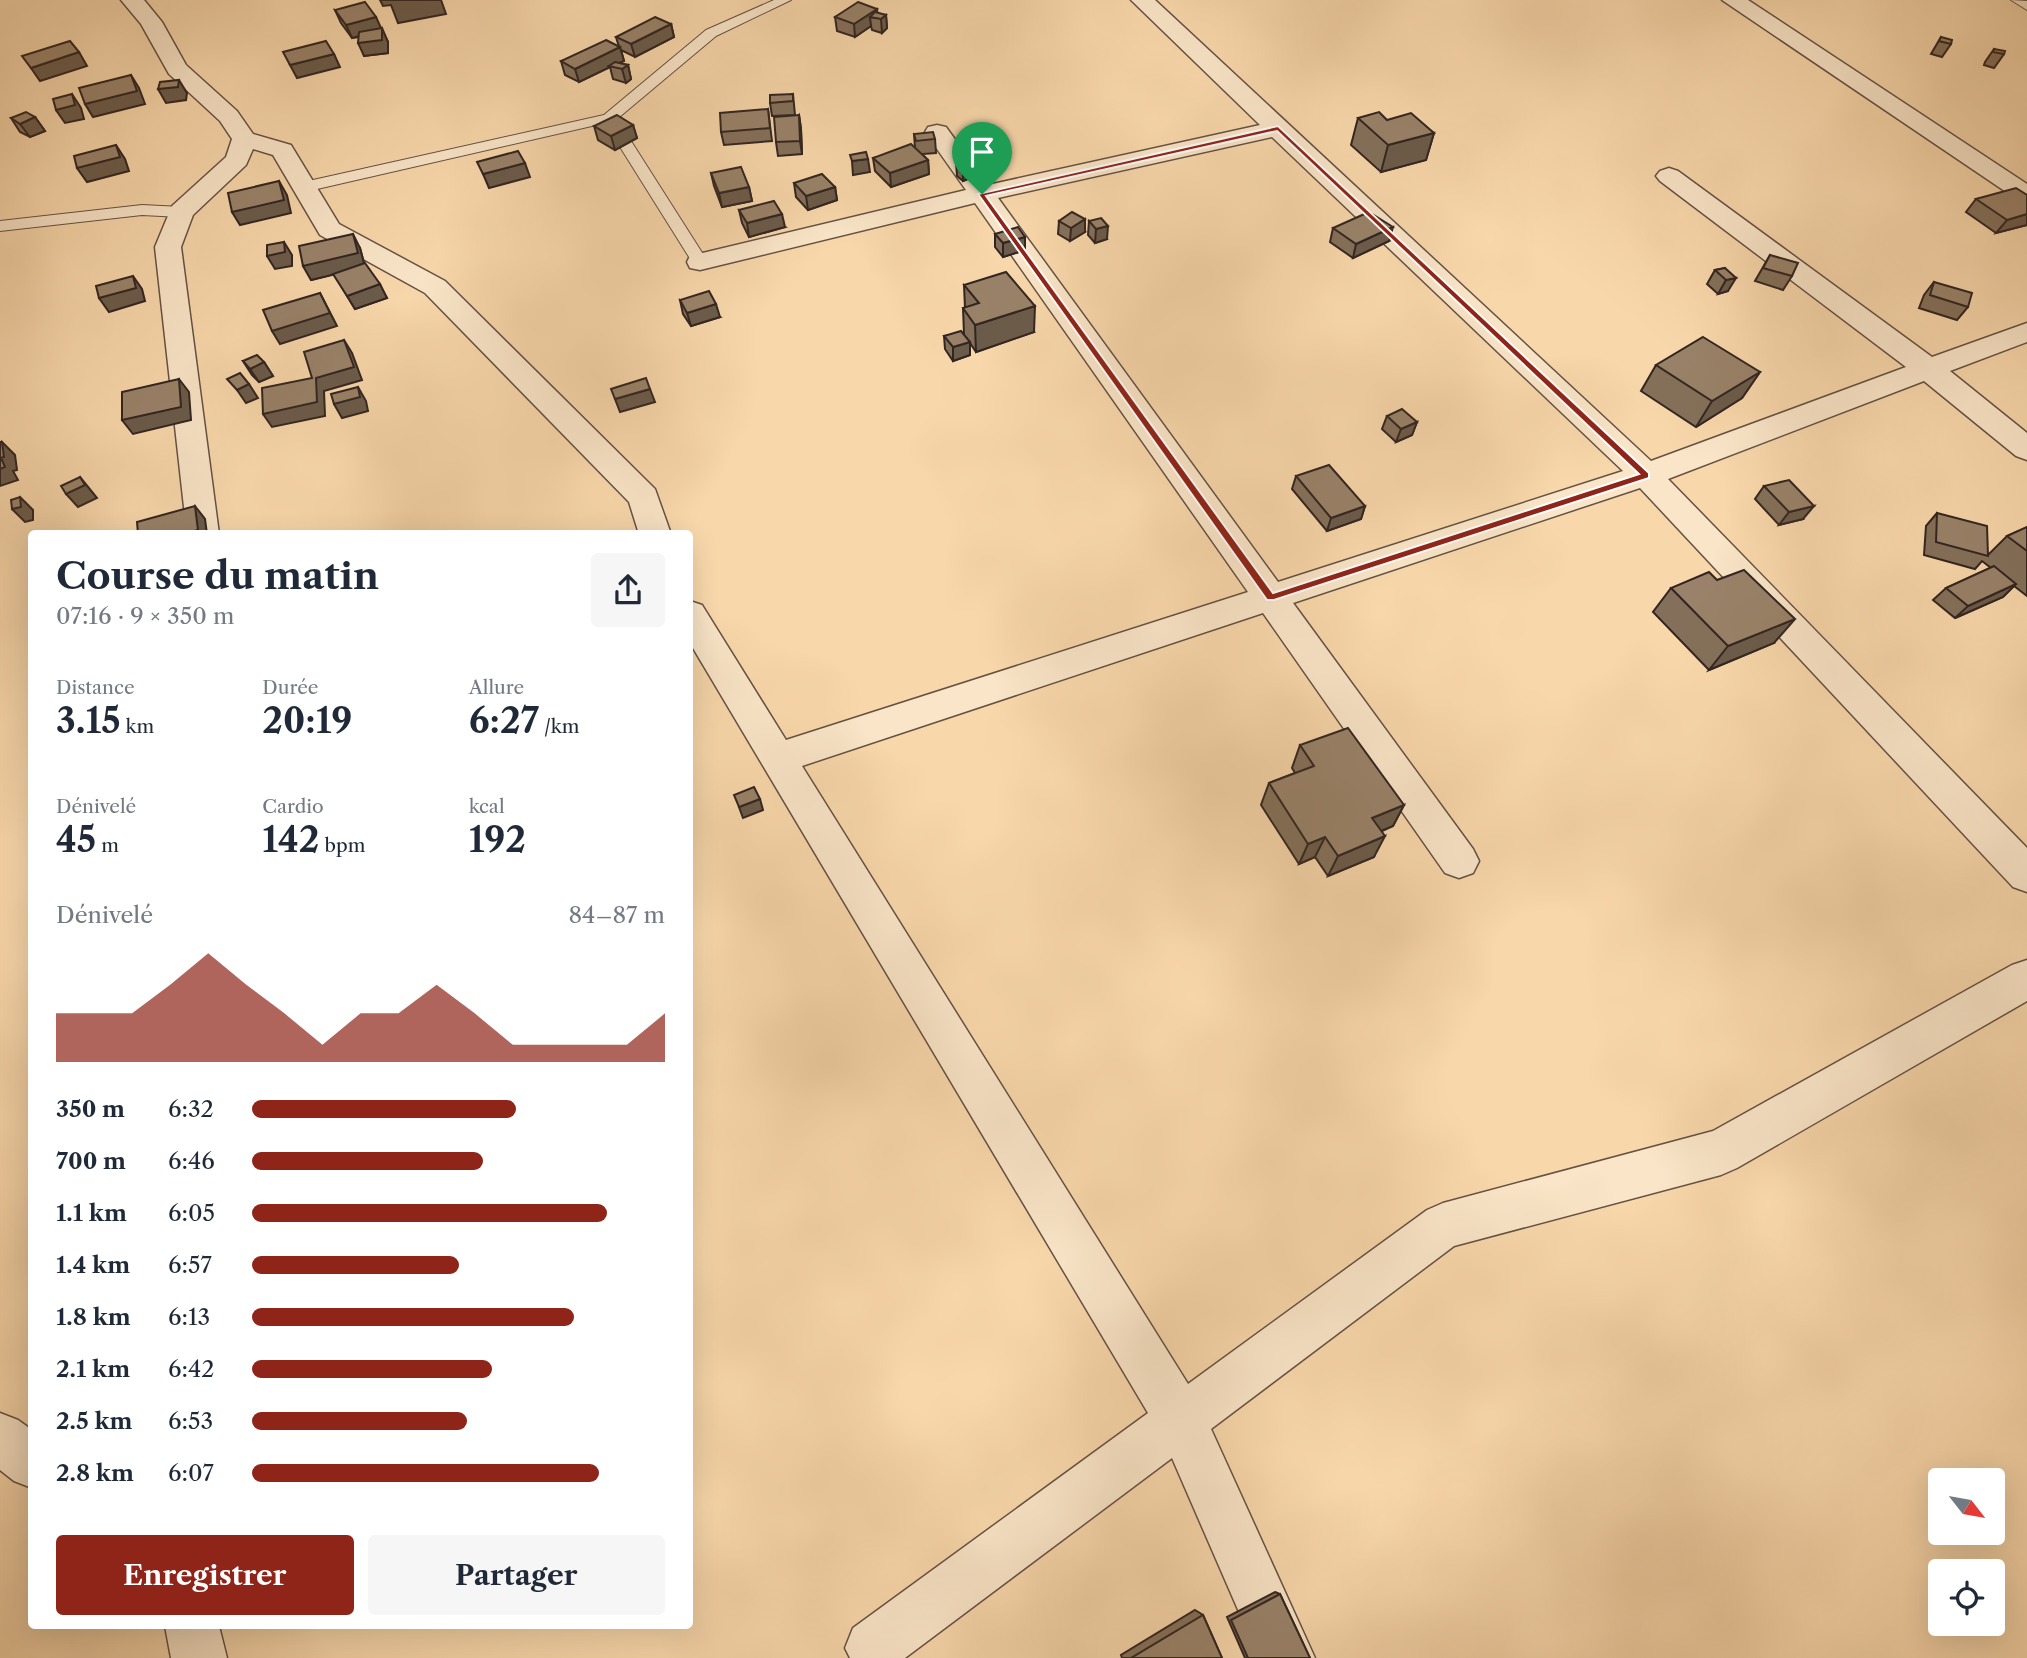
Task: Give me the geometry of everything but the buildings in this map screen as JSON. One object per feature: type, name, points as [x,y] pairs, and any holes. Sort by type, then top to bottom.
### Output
[{"type":"street","points":[[132,0],[151,22],[177,69],[229,116],[244,139],[282,150],[329,229],[435,287],[644,497],[654,530]]},
{"type":"street","points":[[1142,0],[1646,475],[2027,875]]},
{"type":"street","points":[[1733,0],[2027,195]]},
{"type":"street","points":[[700,262],[982,194],[1278,128]]},
{"type":"street","points":[[937,132],[1459,861]]},
{"type":"street","points":[[202,530],[168,247],[181,212],[237,160],[244,139]]},
{"type":"street","points":[[1669,176],[1928,369],[2027,449]]},
{"type":"street","points":[[779,758],[1646,475],[2027,332]]},
{"type":"street","points":[[693,619],[1181,1420],[1287,1658]]},
{"type":"street","points":[[873,1648],[1443,1226],[1721,1152],[2027,979]]},
{"type":"street","points":[[0,1438],[28,1460]]},
{"type":"street","points":[[193,1629],[199,1658]]},
{"type":"lane","points":[[304,187],[608,118],[710,33],[785,0]]},
{"type":"lane","points":[[2017,0],[2027,6]]},
{"type":"lane","points":[[608,118],[700,262]]},
{"type":"lane","points":[[0,226],[142,210],[181,212]]},
{"type":"route","points":[[1278,128],[1646,475],[1270,598],[982,194],[1278,128]]}]
